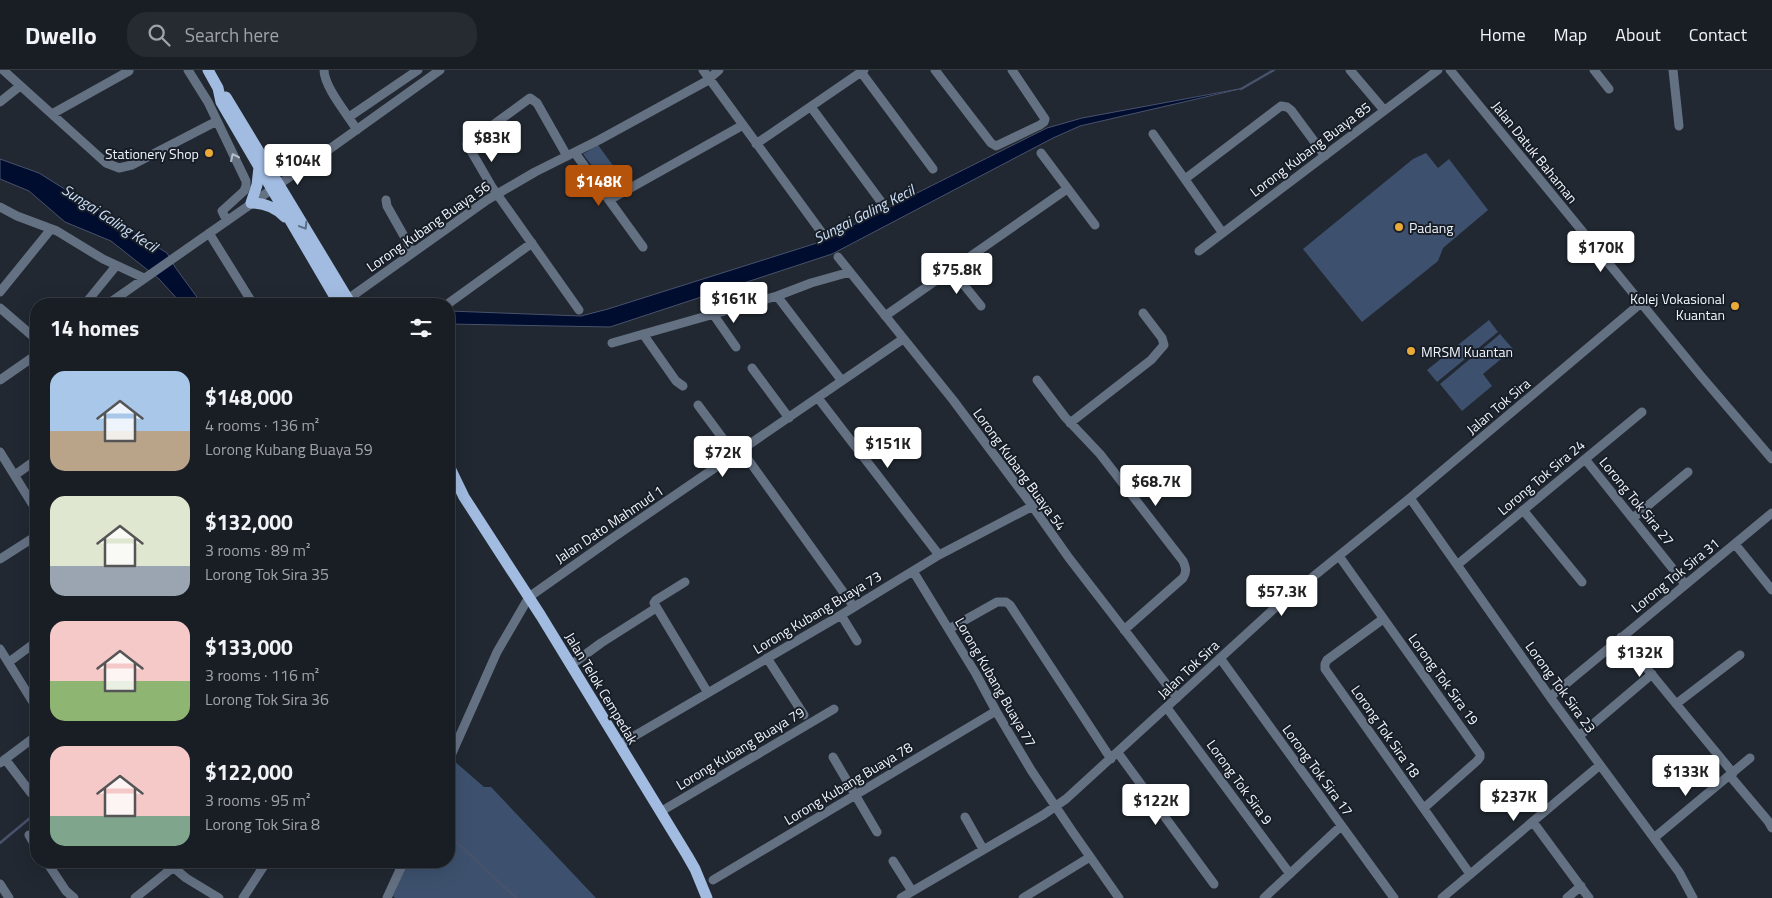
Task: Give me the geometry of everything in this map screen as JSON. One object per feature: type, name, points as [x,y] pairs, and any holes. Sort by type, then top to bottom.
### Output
[{"type":"main road","points":[[208,70],[218,88],[227,98],[262,164],[344,298]]},
{"type":"main road","points":[[262,164],[287,169],[304,167]]},
{"type":"main road","points":[[262,164],[251,203],[270,206],[291,223]]},
{"type":"main road","points":[[275,186],[291,223],[343,298]]},
{"type":"main road","name":"Jalan Telok Cempedak","points":[[455,478],[464,497],[529,597],[695,869],[707,898]]},
{"type":"main road","name":"Jalan Telok Cempedak","points":[[455,487],[464,497]]},
{"type":"street","points":[[3,70],[106,163],[119,168],[132,165],[217,121]]},
{"type":"street","points":[[188,70],[217,121],[246,181],[244,191],[222,210],[227,220]]},
{"type":"street","points":[[324,70],[324,75],[333,93],[357,130]]},
{"type":"street","points":[[349,117],[419,70],[426,80]]},
{"type":"street","points":[[118,298],[147,275],[357,130],[440,70]]},
{"type":"street","points":[[703,70],[742,126],[822,232]]},
{"type":"street","name":"Lorong Kubang Buaya 56","points":[[351,298],[413,252],[497,194],[696,87],[719,70]]},
{"type":"street","points":[[935,70],[991,143],[996,146],[1044,122],[1045,119],[1012,70]]},
{"type":"street","points":[[1350,70],[1384,110]]},
{"type":"street","name":"Lorong Kubang Buaya 85","points":[[1198,251],[1438,70]]},
{"type":"street","name":"Jalan Datuk Bahaman","points":[[1450,70],[1772,459]]},
{"type":"street","points":[[1594,70],[1609,89]]},
{"type":"street","points":[[1673,70],[1679,126]]},
{"type":"street","points":[[52,114],[129,71]]},
{"type":"street","points":[[756,144],[862,71],[933,169]]},
{"type":"street","points":[[0,102],[20,86]]},
{"type":"street","points":[[579,310],[497,194],[467,144],[527,99],[534,100],[571,154],[609,200],[643,247]]},
{"type":"street","points":[[1185,179],[1281,106],[1291,110],[1325,156]]},
{"type":"street","points":[[811,107],[882,203]]},
{"type":"street","points":[[609,200],[742,126]]},
{"type":"street","points":[[1153,134],[1222,232]]},
{"type":"street","points":[[1041,153],[1095,225]]},
{"type":"street","points":[[885,316],[1067,189]]},
{"type":"street","points":[[386,200],[387,206],[413,252]]},
{"type":"street","points":[[0,207],[17,216],[51,229],[116,266],[147,275]]},
{"type":"street","points":[[0,292],[51,229]]},
{"type":"street","points":[[209,233],[249,298]]},
{"type":"street","points":[[455,299],[532,243]]},
{"type":"street","name":"Lorong Kubang Buaya 54","points":[[838,257],[952,400],[1124,630],[1178,698]]},
{"type":"street","points":[[90,298],[116,266]]},
{"type":"street","points":[[951,269],[981,306]]},
{"type":"street","points":[[612,343],[777,296],[811,282],[850,272]]},
{"type":"street","points":[[777,296],[842,381]]},
{"type":"street","name":"Jalan Tok Sira","points":[[901,898],[1055,806],[1114,756],[1284,600],[1410,498],[1641,303]]},
{"type":"street","points":[[0,308],[30,334]]},
{"type":"street","points":[[1070,423],[1151,360],[1164,346],[1162,338],[1143,313]]},
{"type":"street","points":[[713,314],[736,348]]},
{"type":"street","points":[[643,334],[676,381],[683,386]]},
{"type":"street","name":"Jalan Dato Mahmud 1","points":[[529,597],[903,340]]},
{"type":"street","points":[[0,380],[30,358]]},
{"type":"street","points":[[752,368],[789,418]]},
{"type":"street","points":[[1036,380],[1070,423],[1100,454],[1185,566],[1186,571],[1183,578],[1124,630]]},
{"type":"street","points":[[818,398],[939,555]]},
{"type":"street","points":[[698,405],[738,453],[854,607]]},
{"type":"street","name":"Lorong Tok Sira 24","points":[[1458,565],[1642,412]]},
{"type":"street","points":[[0,452],[30,500]]},
{"type":"street","name":"Lorong Tok Sira 27","points":[[1585,459],[1685,584]]},
{"type":"street","points":[[15,475],[30,464]]},
{"type":"street","points":[[1633,518],[1688,472]]},
{"type":"street","name":"Lorong Tok Sira 23","points":[[1410,498],[1550,697],[1679,872],[1692,895]]},
{"type":"street","name":"Lorong Kubang Buaya 73","points":[[619,745],[708,694],[939,555],[1031,507]]},
{"type":"street","points":[[1523,510],[1582,582]]},
{"type":"street","name":"Lorong Tok Sira 31","points":[[1550,697],[1772,513]]},
{"type":"street","points":[[0,559],[30,540]]},
{"type":"street","points":[[1735,544],[1772,590]]},
{"type":"street","name":"Lorong Tok Sira 19","points":[[1339,556],[1480,754],[1479,759],[1424,808]]},
{"type":"street","name":"Lorong Kubang Buaya 77","points":[[913,571],[1055,806],[1119,898]]},
{"type":"street","points":[[685,582],[654,603],[708,694]]},
{"type":"street","points":[[455,746],[497,652],[529,597]]},
{"type":"street","points":[[949,629],[997,602],[1006,602],[1010,605],[1114,756],[1214,884]]},
{"type":"street","points":[[571,665],[601,643],[656,608]]},
{"type":"street","points":[[841,615],[857,641]]},
{"type":"street","name":"Lorong Tok Sira 18","points":[[1383,619],[1327,660],[1324,664],[1325,669],[1470,874]]},
{"type":"street","points":[[1621,637],[1676,704],[1772,828]]},
{"type":"street","points":[[8,662],[30,646]]},
{"type":"street","points":[[0,650],[30,697]]},
{"type":"street","points":[[1676,704],[1740,655]]},
{"type":"street","points":[[767,658],[804,715]]},
{"type":"street","name":"Lorong Tok Sira 17","points":[[1220,658],[1394,898]]},
{"type":"street","points":[[1579,736],[1652,674]]},
{"type":"street","name":"Lorong Tok Sira 9","points":[[1167,708],[1290,874]]},
{"type":"street","name":"Lorong Kubang Buaya 79","points":[[660,812],[834,709]]},
{"type":"street","name":"Lorong Kubang Buaya 78","points":[[714,880],[996,711]]},
{"type":"street","points":[[30,741],[3,761],[30,791]]},
{"type":"street","points":[[832,757],[877,832]]},
{"type":"street","points":[[1654,838],[1750,758]]},
{"type":"street","points":[[1442,898],[1600,765]]},
{"type":"street","points":[[964,817],[983,850]]},
{"type":"street","points":[[1533,822],[1589,898]]},
{"type":"street","points":[[1264,898],[1342,826]]},
{"type":"street","points":[[1023,898],[1090,857]]},
{"type":"street","points":[[893,860],[912,891]]},
{"type":"street","points":[[51,868],[66,891],[74,898]]},
{"type":"street","points":[[135,898],[173,868],[219,898]]},
{"type":"street","points":[[243,898],[262,868]]},
{"type":"street","points":[[387,898],[401,868]]},
{"type":"street","points":[[0,884],[9,898]]},
{"type":"street","points":[[1567,898],[1581,886]]},
{"type":"shaded area","points":[[598,145],[614,167],[599,175],[583,154]]},
{"type":"shaded area","name":"Padang","points":[[1426,153],[1438,168],[1449,159],[1488,210],[1443,248],[1438,261],[1362,322],[1303,249],[1413,159]]},
{"type":"shaded area","points":[[1489,320],[1498,332],[1437,382],[1427,370]]},
{"type":"shaded area","points":[[1500,334],[1513,349],[1483,374],[1492,386],[1462,411],[1440,384]]},
{"type":"shaded area","points":[[455,762],[484,787],[491,787],[596,898],[395,898],[393,896],[405,868],[455,868]]},
{"type":"water","points":[[1244,88],[1080,126],[1053,138],[832,254],[610,327],[455,324],[455,311],[581,316],[817,243],[1047,128],[1082,118]]},
{"type":"water","points":[[0,159],[39,173],[167,253],[198,298],[176,298],[159,279],[111,241],[65,222],[29,191],[0,179]]},
{"type":"waterway","name":"Sungai Galing Kecil","points":[[1241,89],[1274,70]]},
{"type":"waterway","points":[[0,843],[30,818]]},
{"type":"waterway","points":[[455,841],[516,898]]},
{"type":"place","name":"Stationery Shop","points":[[209,153]]},
{"type":"place","name":"Padang","points":[[1399,227]]},
{"type":"place","name":"Kolej Vokasional Kuantan","points":[[1735,306]]},
{"type":"place","name":"MRSM Kuantan","points":[[1411,351]]}]
